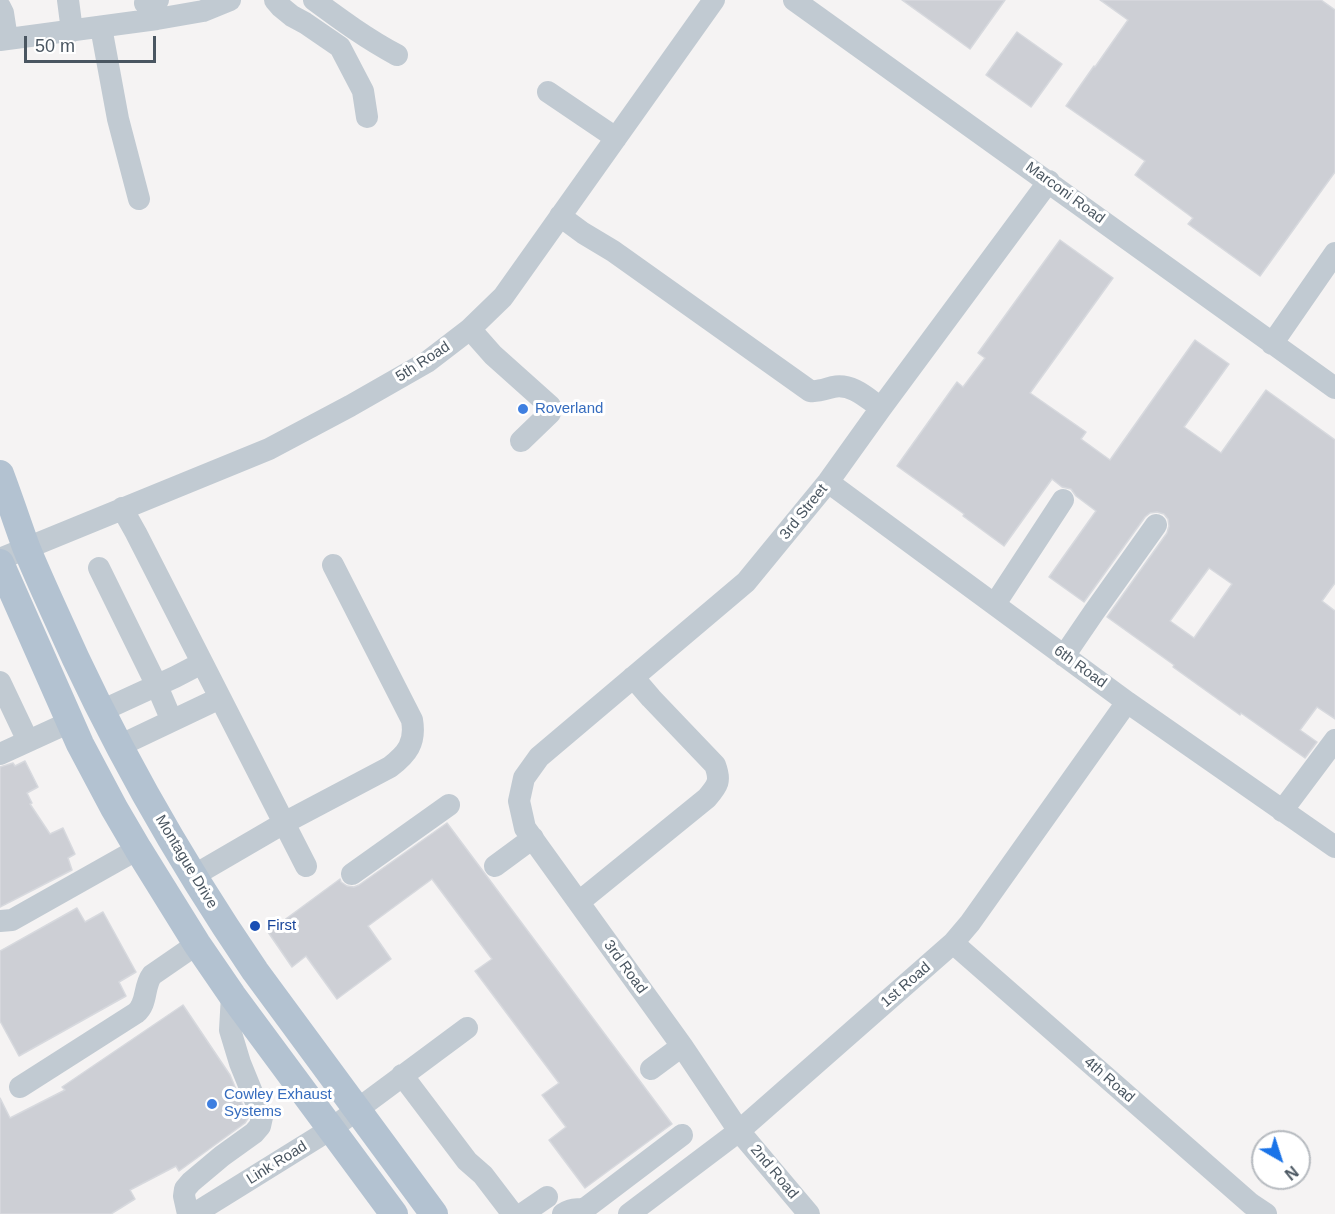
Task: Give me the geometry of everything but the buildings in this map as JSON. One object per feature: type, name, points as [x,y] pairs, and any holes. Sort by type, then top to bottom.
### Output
[{"type":"main road","name":"Montague Drive","points":[[0,474],[26,547],[81,671],[119,746],[174,845],[255,971],[434,1214]]},
{"type":"main road","points":[[0,561],[80,744],[138,849],[197,944],[232,995],[394,1214]]},
{"type":"street","points":[[68,0],[72,31]]},
{"type":"street","points":[[275,0],[292,16],[340,47],[363,91],[367,117]]},
{"type":"street","points":[[314,0],[352,29],[397,55]]},
{"type":"street","name":"5th Road","points":[[0,561],[26,547],[44,542],[269,449],[427,362],[470,329],[503,297],[714,0]]},
{"type":"street","name":"Marconi Road","points":[[794,0],[1335,388]]},
{"type":"street","points":[[0,7],[3,13],[3,40],[101,27],[148,6],[202,10],[224,2]]},
{"type":"street","points":[[101,27],[118,119],[139,199]]},
{"type":"street","points":[[548,92],[616,138]]},
{"type":"street","name":"3rd Street","points":[[519,801],[524,778],[539,757],[746,582],[828,483],[1049,182]]},
{"type":"street","points":[[560,216],[810,390],[817,392],[832,387],[848,387],[881,408]]},
{"type":"street","points":[[1272,344],[1335,253]]},
{"type":"street","points":[[470,329],[493,355],[550,406],[550,413],[521,441]]},
{"type":"street","name":"6th Road","points":[[828,483],[1127,702],[1335,847]]},
{"type":"street","points":[[994,604],[1063,500]]},
{"type":"street","points":[[122,508],[306,866]]},
{"type":"street","points":[[1064,656],[1155,525]]},
{"type":"street","points":[[193,876],[284,823],[390,767],[404,756],[412,742],[414,730],[412,720],[333,565]]},
{"type":"street","points":[[99,568],[172,721]]},
{"type":"street","points":[[101,711],[202,663]]},
{"type":"street","points":[[579,902],[707,798],[717,786],[719,776],[714,765],[633,677]]},
{"type":"street","points":[[0,682],[28,741]]},
{"type":"street","points":[[119,746],[220,698]]},
{"type":"street","name":"1st Road","points":[[628,1214],[739,1131],[953,944],[1127,702]]},
{"type":"street","points":[[0,754],[70,722]]},
{"type":"street","points":[[1282,810],[1335,740]]},
{"type":"street","name":"3rd Road","points":[[519,801],[525,828],[682,1046],[739,1131]]},
{"type":"street","points":[[352,874],[449,805]]},
{"type":"street","points":[[495,866],[532,838]]},
{"type":"street","points":[[0,921],[12,920],[138,849]]},
{"type":"street","points":[[20,1087],[141,1009],[152,975],[197,944]]},
{"type":"street","name":"4th Road","points":[[953,944],[1251,1204],[1266,1214]]},
{"type":"street","points":[[188,1214],[184,1196],[185,1189],[255,1132],[260,1126],[262,1117],[240,1063],[230,1030],[232,995]]},
{"type":"street","name":"Link Road","points":[[194,1214],[331,1129],[467,1028]]},
{"type":"street","points":[[651,1069],[682,1046]]},
{"type":"street","points":[[402,1075],[466,1161],[483,1175],[515,1214]]},
{"type":"street","name":"2nd Road","points":[[739,1131],[809,1214]]},
{"type":"street","points":[[563,1214],[573,1209],[581,1210],[587,1207],[682,1136]]},
{"type":"street","points":[[237,1146],[256,1175]]},
{"type":"street","points":[[522,1214],[547,1197]]},
{"type":"place","name":"Roverland","points":[[523,409]]},
{"type":"place","name":"First","points":[[255,926]]},
{"type":"place","name":"Cowley Exhaust Systems","points":[[212,1104]]}]
